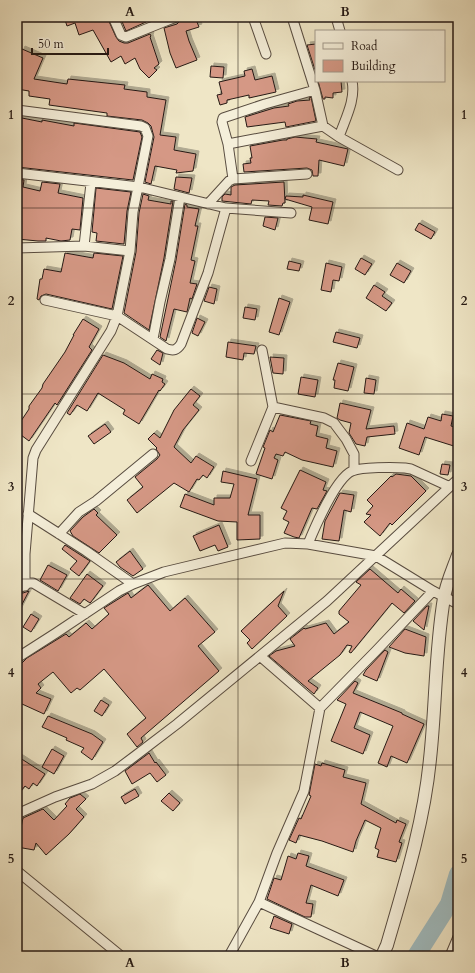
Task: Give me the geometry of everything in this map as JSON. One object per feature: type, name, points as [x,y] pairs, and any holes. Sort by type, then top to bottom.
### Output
[{"type":"street","points":[[112,17],[121,35],[126,37],[176,17]]},
{"type":"street","points":[[253,17],[266,54]]},
{"type":"street","points":[[292,17],[315,90],[323,126],[339,137],[398,170]]},
{"type":"street","points":[[336,17],[340,30]]},
{"type":"street","points":[[339,137],[352,99],[352,82]]},
{"type":"street","points":[[233,179],[228,144],[222,122],[223,118],[225,116],[315,90]]},
{"type":"street","points":[[17,109],[141,126],[146,128],[148,136],[134,212],[130,251],[116,316],[111,332],[36,450],[33,458],[21,586],[29,583],[34,584],[85,614]]},
{"type":"street","points":[[228,144],[323,126]]},
{"type":"street","points":[[17,174],[139,187],[226,208],[291,213]]},
{"type":"street","points":[[208,204],[229,181],[233,179],[307,174]]},
{"type":"street","points":[[84,246],[91,183]]},
{"type":"street","points":[[153,339],[170,259],[180,197]]},
{"type":"street","points":[[46,300],[116,316],[170,350],[177,349],[181,344],[208,273],[226,208]]},
{"type":"street","points":[[17,248],[84,246],[130,251]]},
{"type":"street","points":[[251,461],[273,407],[262,350]]},
{"type":"street","points":[[273,407],[324,418],[334,422],[354,454],[354,470]]},
{"type":"street","points":[[59,534],[79,512],[96,501],[153,454]]},
{"type":"street","points":[[308,544],[329,499],[346,475],[354,470],[405,468],[448,486]]},
{"type":"street","points":[[17,814],[55,797],[92,784],[115,771],[177,724],[327,601],[448,486],[458,479]]},
{"type":"street","points":[[28,514],[133,584]]},
{"type":"street","points":[[17,658],[119,591],[133,584],[164,572],[285,543],[308,544],[376,556],[433,591],[451,600]]},
{"type":"street","points":[[382,956],[387,945],[414,852],[423,809],[430,759],[439,640],[451,600],[458,555]]},
{"type":"street","points":[[229,956],[258,902],[277,853],[304,791],[320,708],[433,591]]},
{"type":"street","points":[[260,656],[320,708]]},
{"type":"street","points":[[17,871],[121,956]]},
{"type":"street","points":[[258,902],[376,956]]},
{"type":"street","points":[[450,956],[458,937]]},
{"type":"building","points":[[64,17],[107,17],[116,37],[119,41],[124,43],[128,43],[150,34],[159,64],[154,68],[157,70],[149,78],[140,69],[135,58],[125,64],[121,56],[111,62],[93,30],[79,35],[75,23],[67,26]]},
{"type":"building","points":[[120,17],[145,17],[146,22],[126,31]]},
{"type":"building","points":[[182,17],[195,17],[199,27],[186,31],[197,60],[176,68],[170,53],[164,28],[177,24]]},
{"type":"building","points":[[315,44],[315,70],[307,45]]},
{"type":"building","points":[[22,49],[43,58],[34,79],[67,84],[68,79],[125,85],[124,89],[147,92],[147,97],[166,100],[160,135],[176,137],[174,150],[196,154],[193,171],[176,173],[177,170],[155,166],[151,184],[145,182],[154,137],[151,126],[142,120],[107,116],[107,113],[49,105],[50,99],[29,96],[29,91],[17,89],[19,76],[17,76],[17,61]]},
{"type":"building","points":[[211,66],[224,67],[223,78],[210,77]]},
{"type":"building","points":[[252,69],[255,80],[272,76],[276,92],[249,98],[249,95],[227,100],[227,103],[220,105],[217,95],[222,94],[219,82],[245,76],[244,71]]},
{"type":"building","points":[[318,82],[341,82],[342,92],[333,93],[333,98],[325,97],[325,99],[323,99]]},
{"type":"building","points":[[311,97],[316,121],[286,127],[285,122],[247,127],[245,117],[274,108],[289,106],[288,104],[297,101],[310,100],[309,98]]},
{"type":"building","points":[[17,117],[74,126],[74,123],[140,132],[142,137],[133,180],[17,167]]},
{"type":"building","points":[[295,137],[317,139],[316,142],[348,149],[344,166],[319,160],[318,176],[313,176],[312,170],[307,168],[244,172],[243,164],[251,163],[250,158],[252,158],[250,146],[287,140]]},
{"type":"building","points":[[176,177],[192,178],[189,193],[174,189]]},
{"type":"building","points":[[17,179],[24,180],[23,187],[40,191],[42,182],[60,184],[58,193],[83,198],[80,230],[72,229],[70,240],[61,241],[46,238],[46,241],[38,241],[17,239]]},
{"type":"building","points":[[284,182],[285,203],[283,203],[282,206],[268,205],[269,201],[252,200],[251,204],[222,201],[222,197],[225,194],[231,195],[231,187],[235,185]]},
{"type":"building","points":[[96,188],[131,192],[127,211],[124,244],[96,241],[97,233],[92,232]]},
{"type":"building","points":[[143,194],[149,196],[148,200],[171,204],[171,201],[173,201],[164,258],[149,330],[124,313],[136,252],[139,213]]},
{"type":"building","points":[[303,195],[333,202],[328,224],[309,220],[312,207],[285,199],[286,196],[303,197]]},
{"type":"building","points":[[185,204],[187,207],[199,209],[195,226],[198,226],[191,260],[195,261],[190,283],[197,284],[192,299],[190,298],[187,312],[174,309],[166,341],[160,337],[176,260]]},
{"type":"building","points":[[265,217],[278,218],[275,230],[263,226]]},
{"type":"building","points":[[419,223],[435,232],[431,239],[415,230]]},
{"type":"building","points":[[65,253],[93,258],[94,253],[123,256],[112,309],[46,294],[41,296],[39,300],[37,299],[40,279],[42,279],[44,269],[61,272]]},
{"type":"building","points":[[361,258],[372,264],[365,275],[355,269]]},
{"type":"building","points":[[289,261],[301,264],[299,271],[287,269]]},
{"type":"building","points":[[326,263],[342,267],[339,281],[333,280],[331,292],[321,290]]},
{"type":"building","points":[[397,263],[411,271],[404,283],[390,275]]},
{"type":"building","points":[[374,285],[385,292],[382,296],[392,303],[386,311],[366,298]]},
{"type":"building","points":[[209,287],[217,289],[214,304],[204,301]]},
{"type":"building","points":[[279,298],[290,302],[279,335],[269,332]]},
{"type":"building","points":[[245,307],[257,309],[255,320],[243,318]]},
{"type":"building","points":[[197,318],[205,322],[198,336],[192,333]]},
{"type":"building","points":[[83,319],[99,329],[89,347],[92,350],[57,405],[55,403],[29,441],[17,432],[17,427],[29,409],[29,406],[42,388],[43,384],[65,352]]},
{"type":"building","points":[[336,332],[360,338],[357,348],[333,342]]},
{"type":"building","points":[[228,342],[256,346],[254,354],[244,353],[243,360],[226,357]]},
{"type":"building","points":[[157,350],[163,353],[160,365],[151,359]]},
{"type":"building","points":[[103,355],[124,363],[150,379],[152,374],[163,379],[162,382],[165,384],[160,391],[159,390],[139,424],[123,414],[125,410],[98,393],[87,411],[77,405],[70,415],[67,413]]},
{"type":"building","points":[[270,357],[284,358],[283,374],[273,373]]},
{"type":"building","points":[[338,363],[354,367],[348,391],[334,388],[335,380],[333,380]]},
{"type":"building","points":[[301,377],[318,380],[315,397],[298,394]]},
{"type":"building","points":[[366,378],[376,380],[374,394],[364,393]]},
{"type":"building","points":[[191,389],[200,396],[193,405],[199,410],[183,430],[174,447],[191,463],[196,456],[214,467],[207,478],[203,475],[199,480],[197,479],[189,492],[174,483],[137,513],[127,500],[143,487],[135,477],[160,455],[156,449],[157,448],[148,439],[154,433],[160,438],[174,410]]},
{"type":"building","points":[[340,403],[371,410],[366,429],[394,426],[395,434],[367,437],[365,446],[356,444],[349,433],[351,423],[337,418]]},
{"type":"building","points":[[442,414],[453,416],[451,426],[458,428],[457,447],[425,437],[419,455],[399,448],[407,423],[424,429],[428,417],[441,421]]},
{"type":"building","points":[[280,415],[311,421],[310,424],[318,426],[316,436],[328,439],[326,448],[337,451],[333,467],[302,460],[285,452],[283,456],[276,454],[274,458],[278,460],[272,479],[256,474],[265,448],[263,447],[270,430],[273,432]]},
{"type":"building","points":[[105,424],[111,432],[94,444],[88,436]]},
{"type":"building","points":[[442,464],[450,465],[448,475],[440,474]]},
{"type":"building","points":[[300,470],[326,482],[323,490],[327,491],[317,509],[312,508],[299,538],[284,533],[289,522],[283,519],[287,511],[281,508]]},
{"type":"building","points":[[223,471],[257,479],[248,515],[260,515],[260,539],[237,540],[237,522],[218,521],[180,507],[185,494],[214,505],[214,498],[230,498],[234,484],[221,482]]},
{"type":"building","points":[[396,474],[411,476],[426,491],[392,525],[390,523],[380,536],[364,522],[371,515],[366,514],[373,506],[367,500],[391,476],[392,477]]},
{"type":"building","points":[[340,493],[354,495],[351,512],[344,510],[339,541],[322,539],[325,521]]},
{"type":"building","points":[[94,509],[98,513],[96,515],[117,535],[99,553],[73,536],[70,531],[83,517]]},
{"type":"building","points":[[219,525],[228,547],[218,551],[215,545],[200,551],[193,536]]},
{"type":"building","points":[[65,545],[90,561],[79,576],[70,569],[77,561],[62,549]]},
{"type":"building","points":[[130,551],[143,569],[133,576],[120,567],[116,562]]},
{"type":"building","points":[[48,565],[67,575],[58,591],[40,580]]},
{"type":"building","points":[[370,569],[398,593],[401,589],[415,601],[404,613],[392,603],[351,653],[349,652],[352,646],[347,645],[340,655],[308,681],[318,688],[314,694],[269,656],[276,651],[295,646],[290,639],[304,628],[326,623],[334,634],[349,622],[339,614],[339,611],[361,585],[356,582]]},
{"type":"building","points":[[87,574],[103,586],[90,603],[84,599],[80,604],[70,598]]},
{"type":"building","points":[[148,585],[170,611],[185,598],[215,632],[198,646],[219,671],[141,738],[143,742],[137,747],[127,734],[146,718],[104,669],[80,690],[77,688],[71,693],[53,672],[38,684],[41,688],[36,693],[51,699],[44,714],[22,704],[17,709],[17,668],[27,658],[66,634],[69,637],[86,623],[92,629],[109,614],[104,608],[128,593],[131,598]]},
{"type":"building","points":[[29,591],[17,614],[17,592],[23,593]]},
{"type":"building","points":[[284,591],[278,606],[287,616],[252,649],[247,643],[250,640],[241,631]]},
{"type":"building","points":[[427,606],[429,606],[424,630],[413,621]]},
{"type":"building","points":[[31,614],[39,619],[31,632],[23,627]]},
{"type":"building","points":[[405,629],[426,637],[424,656],[405,653],[389,647]]},
{"type":"building","points":[[385,650],[388,652],[377,681],[363,675],[366,670]]},
{"type":"building","points":[[355,681],[358,683],[353,693],[402,713],[424,724],[407,763],[391,756],[387,767],[378,763],[393,726],[360,712],[354,728],[370,735],[363,754],[331,741],[346,704],[337,700]]},
{"type":"building","points":[[101,700],[109,705],[102,716],[94,711]]},
{"type":"building","points":[[48,716],[92,734],[103,742],[92,760],[81,752],[84,748],[66,740],[67,738],[42,727]]},
{"type":"building","points":[[52,749],[64,756],[54,774],[42,767]]},
{"type":"building","points":[[149,753],[155,763],[156,762],[166,775],[157,782],[150,773],[132,784],[125,771]]},
{"type":"building","points":[[17,756],[45,774],[37,786],[33,783],[29,789],[25,786],[17,796]]},
{"type":"building","points":[[322,763],[345,770],[343,777],[366,783],[361,804],[396,823],[397,820],[406,824],[399,842],[402,843],[396,862],[377,857],[379,850],[375,848],[381,828],[365,820],[353,852],[299,835],[296,843],[289,840],[299,818],[301,819],[311,796],[309,795],[315,764],[321,766]]},
{"type":"building","points":[[135,789],[139,796],[125,804],[121,797]]},
{"type":"building","points":[[169,793],[180,803],[173,811],[161,801]]},
{"type":"building","points":[[80,794],[86,799],[76,809],[84,817],[69,834],[46,855],[36,843],[34,850],[17,847],[23,818],[43,809],[54,820],[67,806],[65,804],[70,798]]},
{"type":"building","points":[[298,853],[309,856],[306,866],[344,880],[338,896],[311,885],[306,903],[313,904],[311,917],[305,917],[267,899],[274,878],[281,880],[288,856],[296,859]]},
{"type":"building","points":[[274,916],[292,924],[289,934],[270,928]]},
{"type":"waterway","points":[[416,956],[449,904],[458,874]]}]
